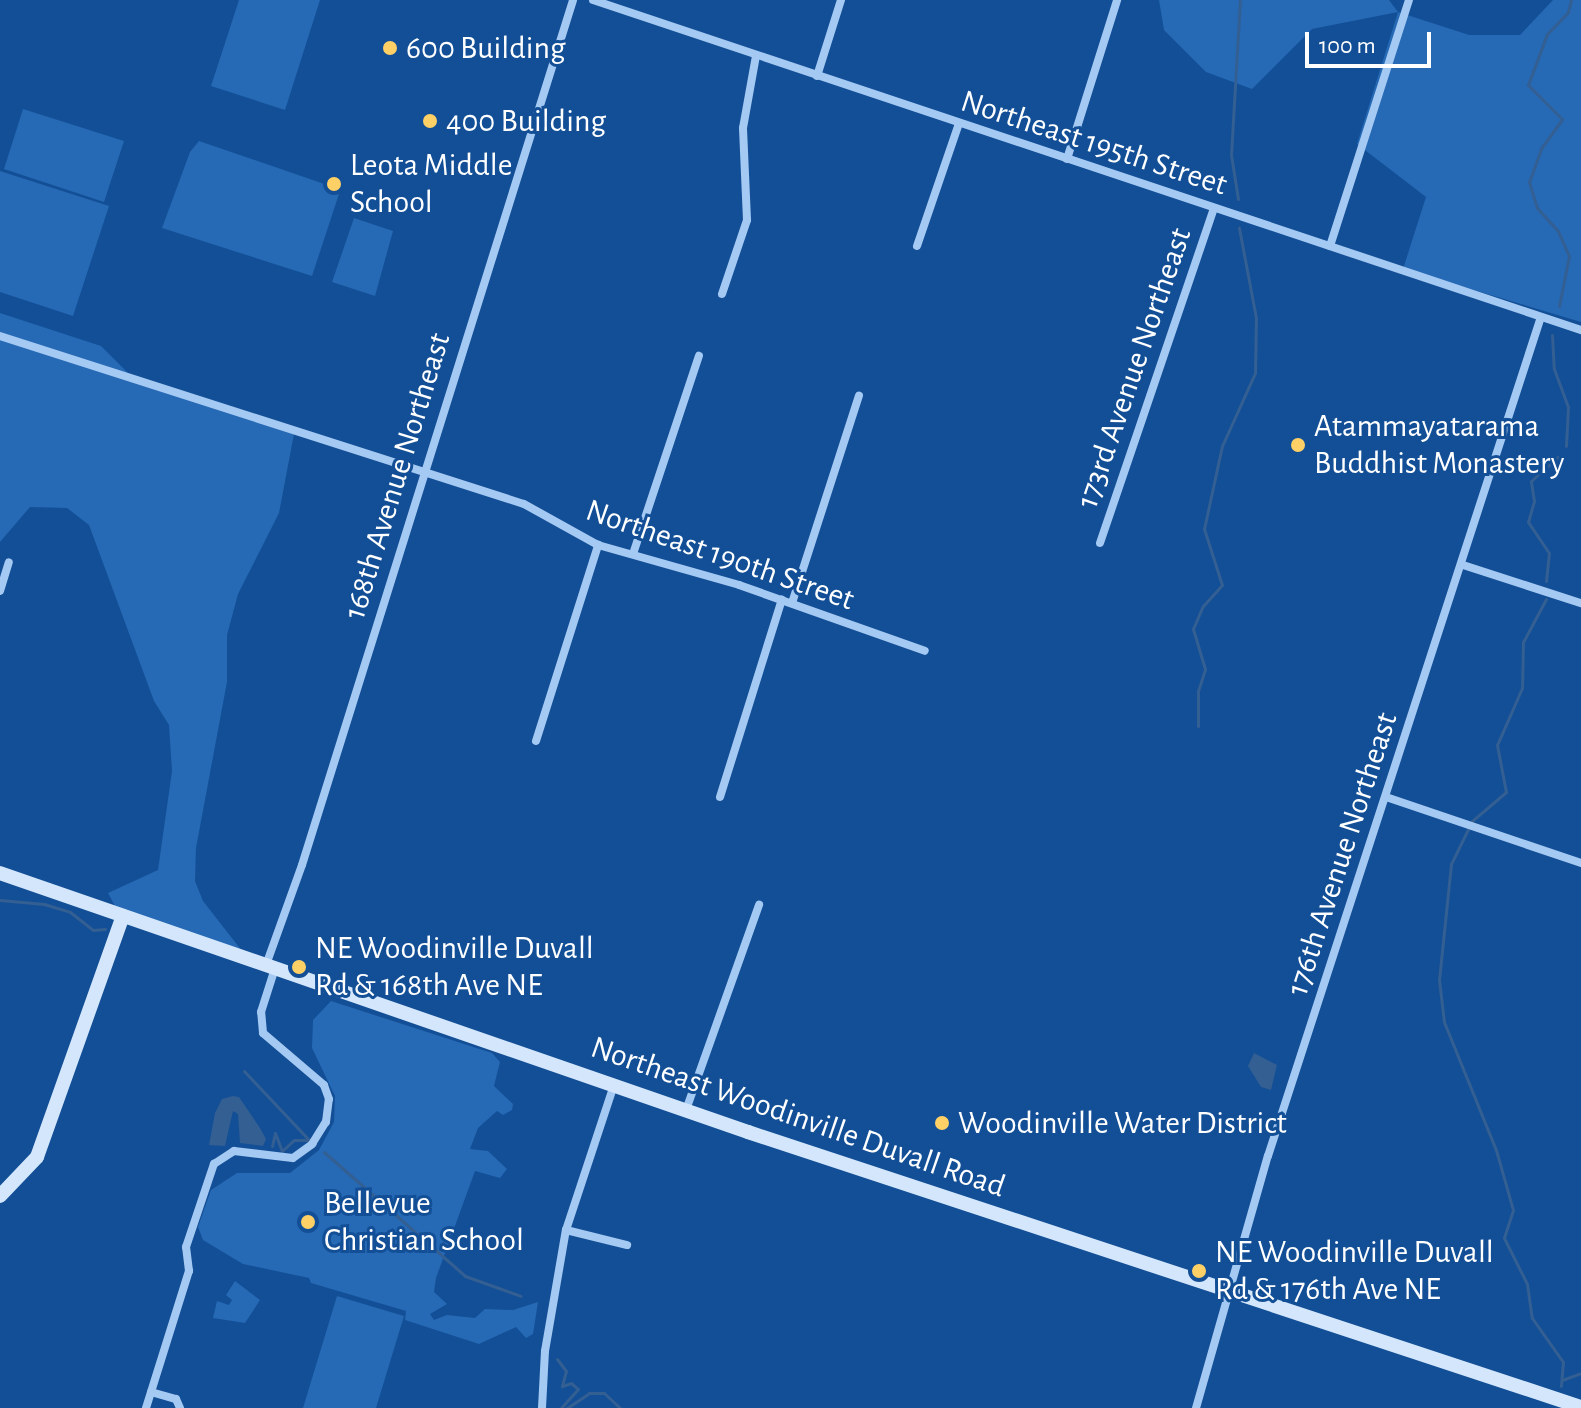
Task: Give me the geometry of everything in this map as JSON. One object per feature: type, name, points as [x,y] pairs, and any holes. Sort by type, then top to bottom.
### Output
[{"type":"main road","name":"Northeast Woodinville Duvall Road","points":[[0,873],[686,1110],[1581,1407]]},
{"type":"main road","points":[[0,1196],[37,1157],[123,916]]},
{"type":"street","name":"168th Avenue Northeast","points":[[151,1392],[189,1271],[189,1235],[214,1164],[234,1151],[293,1158],[312,1144],[326,1122],[329,1099],[324,1085],[263,1033],[261,1012],[270,966],[573,0]]},
{"type":"street","name":"Northeast 195th Street","points":[[593,0],[1581,330]]},
{"type":"street","points":[[817,76],[841,0]]},
{"type":"street","points":[[1067,159],[1117,0]]},
{"type":"street","points":[[1330,246],[1409,0]]},
{"type":"street","points":[[722,294],[747,220],[743,128],[756,56]]},
{"type":"street","points":[[917,246],[959,123]]},
{"type":"street","name":"173rd Avenue Northeast","points":[[1100,543],[1214,209]]},
{"type":"street","name":"176th Avenue Northeast","points":[[1196,1408],[1226,1290],[1541,317]]},
{"type":"street","name":"Northeast 190th Street","points":[[0,336],[524,504],[598,545],[782,599],[925,651]]},
{"type":"street","points":[[633,554],[699,356]]},
{"type":"street","points":[[792,603],[859,396]]},
{"type":"street","points":[[536,741],[598,545]]},
{"type":"street","points":[[0,591],[9,562]]},
{"type":"street","points":[[1463,565],[1581,603]]},
{"type":"street","points":[[720,797],[782,599]]},
{"type":"street","points":[[1386,797],[1581,863]]},
{"type":"street","points":[[686,1110],[759,905]]},
{"type":"street","points":[[542,1408],[547,1335],[566,1230],[614,1085]]},
{"type":"street","points":[[566,1230],[627,1245]]},
{"type":"street","points":[[146,1408],[151,1392],[176,1399],[180,1408]]},
{"type":"shaded area","points":[[239,0],[320,0],[285,110],[211,86]]},
{"type":"shaded area","points":[[1159,0],[1389,0],[1398,12],[1312,29],[1252,89],[1206,72],[1164,30]]},
{"type":"shaded area","points":[[1553,0],[1581,0],[1581,322],[1403,269],[1426,197],[1357,144],[1398,12],[1469,35],[1520,35]]},
{"type":"shaded area","points":[[23,109],[124,141],[104,202],[4,169]]},
{"type":"shaded area","points":[[199,141],[336,188],[339,194],[312,276],[162,228],[190,152]]},
{"type":"shaded area","points":[[0,171],[109,206],[73,316],[0,292]]},
{"type":"shaded area","points":[[354,218],[393,231],[375,296],[332,282]]},
{"type":"shaded area","points":[[0,313],[101,346],[132,377],[294,434],[279,513],[238,594],[227,635],[227,682],[196,848],[195,881],[203,901],[242,951],[116,908],[108,893],[158,870],[172,771],[169,725],[154,701],[89,525],[67,508],[30,507],[0,542]]},
{"type":"shaded area","points":[[331,1001],[492,1053],[500,1062],[494,1086],[513,1104],[512,1110],[503,1115],[497,1111],[478,1128],[470,1149],[488,1151],[507,1169],[500,1178],[475,1171],[436,1278],[434,1292],[447,1304],[430,1314],[434,1320],[447,1315],[475,1318],[485,1309],[513,1310],[538,1302],[533,1334],[526,1338],[516,1327],[479,1344],[405,1320],[406,1311],[311,1283],[309,1278],[243,1264],[203,1240],[198,1227],[211,1190],[237,1173],[290,1173],[319,1150],[334,1122],[335,1096],[312,1048],[313,1020]]},
{"type":"shaded area","points":[[1254,1053],[1277,1065],[1271,1090],[1261,1087],[1248,1066]]},
{"type":"shaded area","points":[[239,1097],[260,1128],[266,1139],[263,1146],[240,1143],[238,1114],[233,1111],[225,1146],[209,1145],[215,1113],[222,1099]]},
{"type":"shaded area","points":[[235,1281],[260,1300],[245,1323],[213,1318],[217,1301],[229,1305],[232,1300],[226,1295]]},
{"type":"shaded area","points":[[337,1296],[404,1316],[376,1408],[303,1408]]},
{"type":"waterway","points":[[1238,199],[1231,155],[1240,0]]},
{"type":"waterway","points":[[1559,306],[1569,256],[1558,231],[1537,208],[1529,182],[1542,147],[1562,119],[1528,85],[1547,34],[1568,12],[1571,0]]},
{"type":"waterway","points":[[1198,726],[1198,691],[1205,669],[1193,629],[1203,606],[1222,585],[1204,529],[1222,446],[1255,373],[1256,318],[1239,228]]},
{"type":"waterway","points":[[1552,335],[1554,369],[1568,407],[1566,446]]},
{"type":"waterway","points":[[1546,581],[1549,553],[1528,522],[1534,501],[1531,481],[1558,457]]},
{"type":"waterway","points":[[1546,599],[1523,642],[1522,688],[1497,745],[1506,792],[1472,821],[1451,864],[1439,980],[1444,1022],[1496,1150],[1513,1210],[1504,1238],[1527,1284],[1532,1318],[1563,1362],[1561,1386]]},
{"type":"waterway","points":[[0,900],[44,904],[70,912],[93,930],[105,929]]},
{"type":"waterway","points":[[244,1071],[309,1140]]},
{"type":"waterway","points":[[272,1146],[275,1133],[282,1151],[294,1140],[308,1140]]},
{"type":"waterway","points":[[324,1152],[465,1276],[521,1296]]},
{"type":"waterway","points":[[557,1359],[566,1371],[562,1386],[571,1383],[578,1389],[561,1408]]},
{"type":"waterway","points":[[1562,1380],[1581,1373]]},
{"type":"waterway","points":[[567,1408],[589,1393],[604,1393],[620,1408]]},
{"type":"place","name":"600 Building","points":[[390,48]]},
{"type":"place","name":"400 Building","points":[[430,121]]},
{"type":"place","name":"Leota Middle School","points":[[334,184]]},
{"type":"place","name":"Atammayatarama Buddhist Monastery","points":[[1298,445]]},
{"type":"place","name":"NE Woodinville Duvall Rd & 168th Ave NE","points":[[299,967]]},
{"type":"place","name":"Woodinville Water District","points":[[942,1123]]},
{"type":"place","name":"Bellevue Christian School","points":[[308,1222]]},
{"type":"place","name":"NE Woodinville Duvall Rd & 176th Ave NE","points":[[1199,1271]]}]
